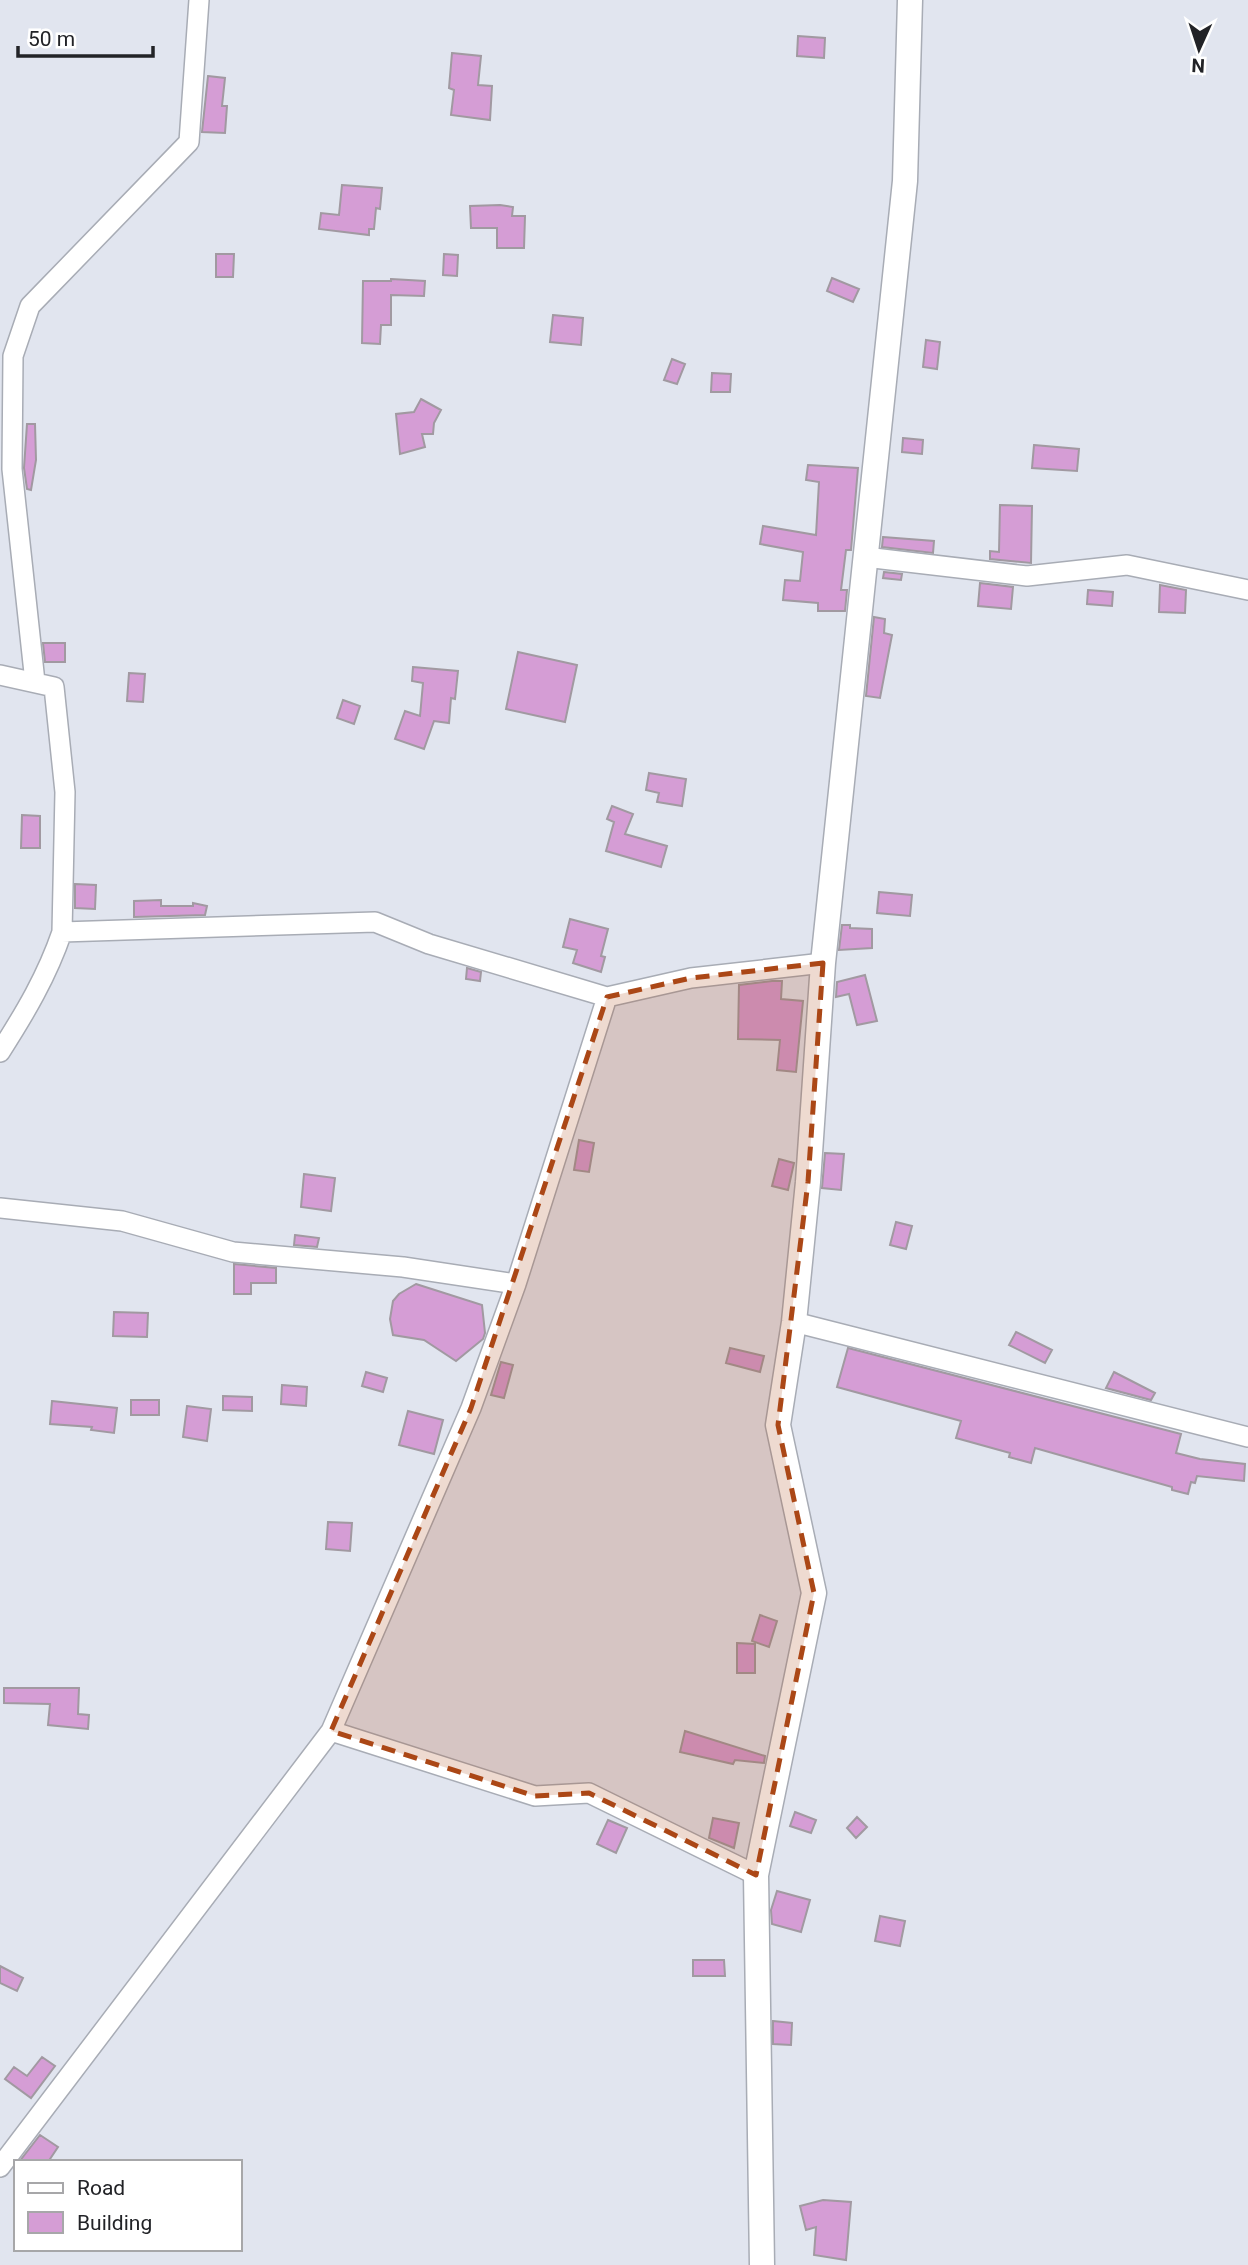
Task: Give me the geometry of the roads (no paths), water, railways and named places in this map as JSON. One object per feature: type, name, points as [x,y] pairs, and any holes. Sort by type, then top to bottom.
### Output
[{"type":"street","points":[[35,682],[12,470],[13,356],[30,306],[189,142],[199,0]]},
{"type":"street","points":[[762,2265],[756,1875],[814,1593],[778,1426],[794,1322],[808,1182],[824,963],[905,181],[910,0]]},
{"type":"street","points":[[865,557],[1027,576],[1127,565],[1248,590]]},
{"type":"street","points":[[0,675],[54,687],[65,792],[62,932],[33,1002],[0,1052]]},
{"type":"street","points":[[62,932],[375,922],[429,944],[607,997],[691,978],[824,963]]},
{"type":"street","points":[[0,2167],[331,1731],[471,1408],[516,1284],[607,997]]},
{"type":"street","points":[[0,1208],[122,1221],[233,1252],[403,1267],[516,1284]]},
{"type":"street","points":[[794,1322],[1248,1437]]},
{"type":"street","points":[[331,1731],[535,1796],[589,1793],[756,1875]]}]
